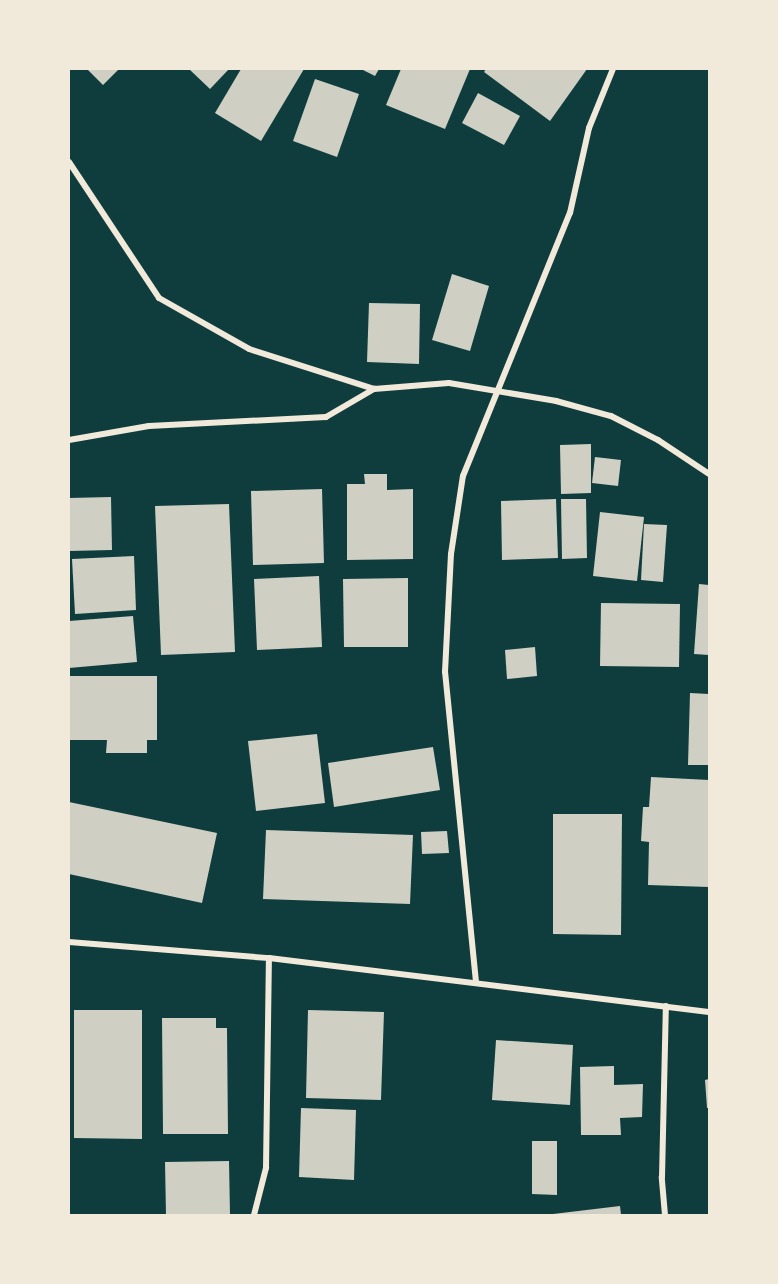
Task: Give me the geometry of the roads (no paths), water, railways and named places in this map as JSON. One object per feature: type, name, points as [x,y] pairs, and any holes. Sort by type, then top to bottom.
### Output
[{"type":"street","points":[[476,982],[445,672],[451,554],[463,477],[570,213],[590,128],[613,69]]},
{"type":"street","points":[[69,162],[159,298],[249,349],[374,389],[449,383],[497,389],[611,416],[658,440],[709,474]]},
{"type":"street","points":[[69,440],[149,426],[326,417],[374,389]]},
{"type":"street","points":[[69,942],[269,958],[709,1012]]},
{"type":"street","points":[[254,1215],[266,1168],[269,958]]},
{"type":"street","points":[[665,1215],[662,1177],[666,1006]]}]
